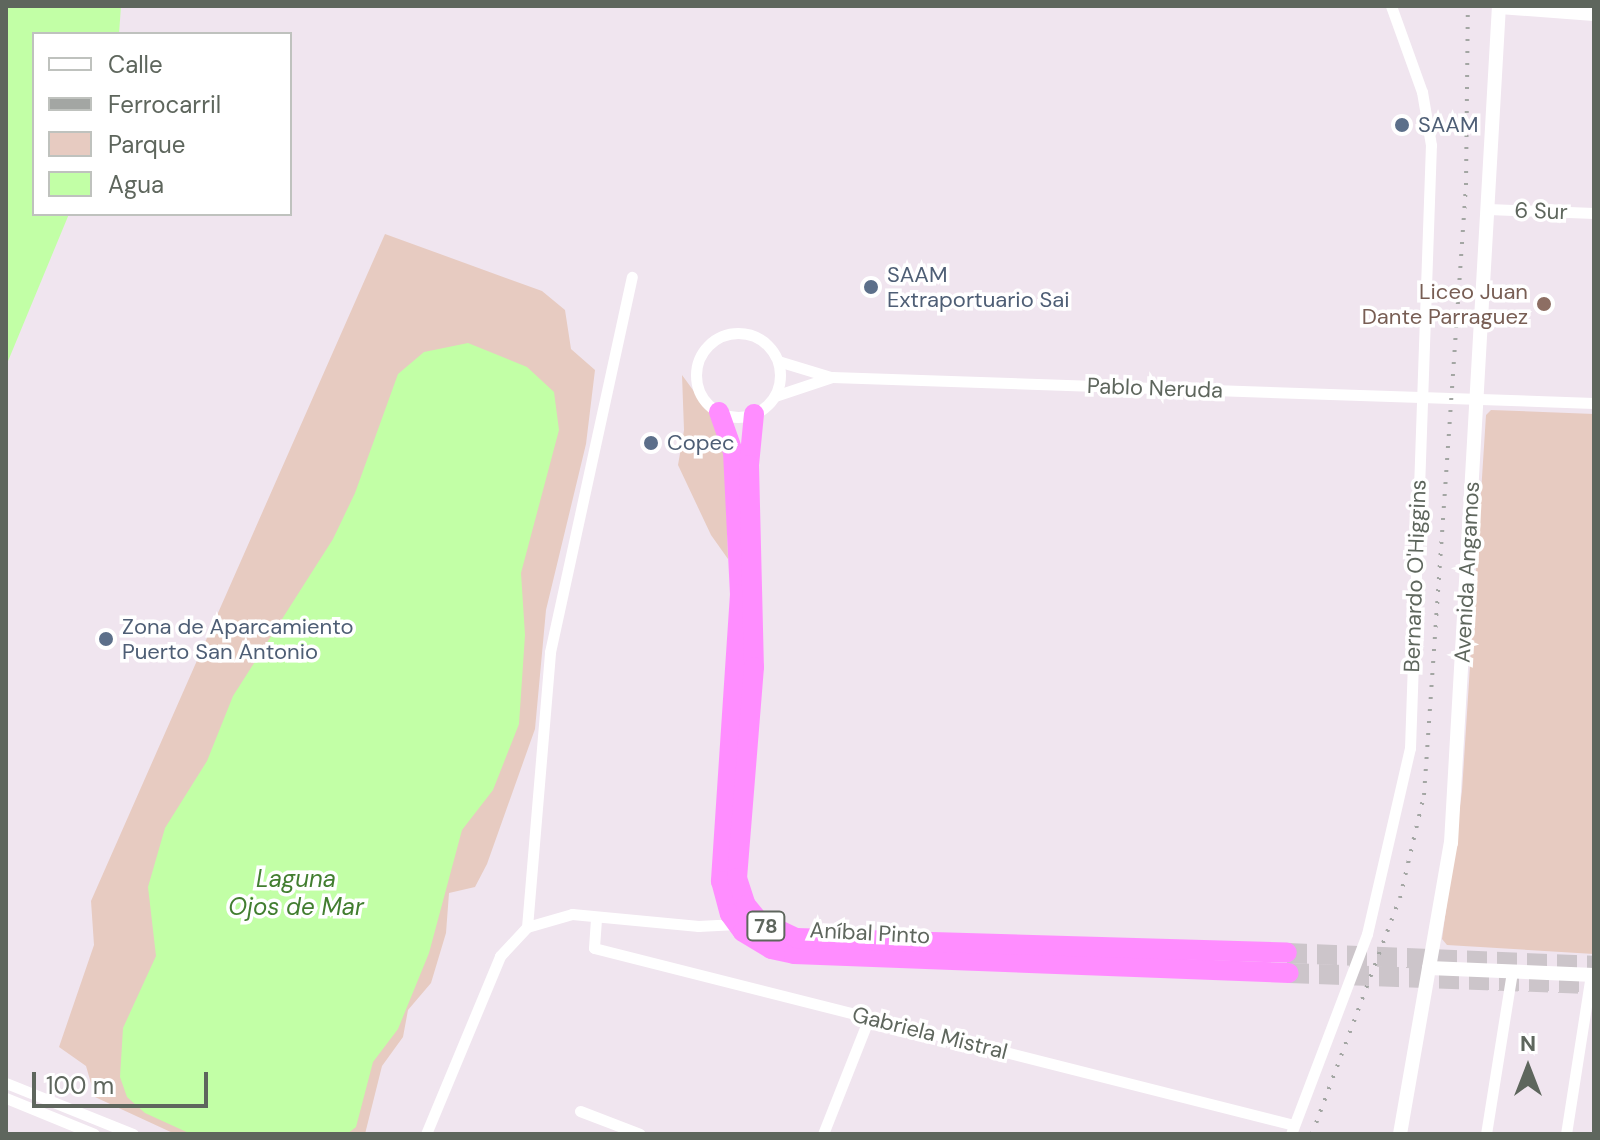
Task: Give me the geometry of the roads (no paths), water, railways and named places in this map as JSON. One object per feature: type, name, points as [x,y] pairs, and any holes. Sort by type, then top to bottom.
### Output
[{"type":"highway","name":"78","points":[[719,412],[733,452],[740,594],[736,715],[721,869],[723,893],[737,924]]},
{"type":"highway","name":"78","points":[[754,414],[749,465],[754,667],[737,878],[746,905],[758,920]]},
{"type":"highway","points":[[737,924],[758,920]]},
{"type":"highway","name":"Aníbal Pinto","points":[[737,924],[761,944],[794,954],[1288,963],[796,938],[758,920]]},
{"type":"street","name":"Bernardo O'Higgins","points":[[1292,1130],[1367,934],[1408,761],[1431,145],[1422,92],[1391,6]]},
{"type":"street","points":[[1499,6],[1594,14]]},
{"type":"street","name":"Avenida Angamos","points":[[1400,1134],[1451,843],[1499,6]]},
{"type":"street","name":"6 Sur","points":[[1488,209],[1594,213]]},
{"type":"street","points":[[527,927],[550,652],[632,277]]},
{"type":"street","points":[[727,334],[753,335],[769,345],[778,361],[775,396],[754,414],[736,417],[719,412],[706,402],[696,380],[700,355],[711,342],[727,334]]},
{"type":"street","name":"Pablo Neruda","points":[[778,361],[832,377],[1594,403]]},
{"type":"street","name":"Pablo Neruda","points":[[775,396],[832,377]]},
{"type":"street","points":[[426,1134],[500,956],[527,927],[560,915],[737,924]]},
{"type":"street","name":"Gabriela Mistral","points":[[596,919],[594,948],[1292,1130]]},
{"type":"street","points":[[1429,968],[1593,975],[1566,1134]]},
{"type":"street","points":[[1486,1134],[1512,971]]},
{"type":"street","points":[[823,1134],[869,1018]]},
{"type":"street","points":[[6,1083],[133,1134]]},
{"type":"street","points":[[6,1098],[94,1134]]},
{"type":"street","points":[[580,1111],[640,1134]]},
{"type":"water","points":[[6,6],[121,6],[119,32],[32,32],[32,216],[68,216],[6,366]]},
{"type":"water","name":"Laguna Ojos de Mar","points":[[468,343],[527,367],[554,392],[559,430],[521,573],[525,635],[519,724],[493,790],[462,830],[429,953],[398,1029],[373,1062],[356,1127],[347,1134],[191,1134],[145,1113],[127,1097],[120,1077],[123,1028],[156,956],[148,887],[165,828],[207,761],[233,696],[333,539],[355,493],[398,374],[424,352]]},
{"type":"tunnel","points":[[1287,953],[1594,966]]},
{"type":"tunnel","points":[[1289,973],[1594,984]]},
{"type":"railway","points":[[1312,1134],[1400,898],[1424,795],[1466,185],[1468,6]]},
{"type":"place","name":"SAAM","points":[[1402,125]]},
{"type":"place","name":"SAAM Extraportuario Sai","points":[[871,287]]},
{"type":"place","name":"Liceo Juan Dante Parraguez","points":[[1544,304]]},
{"type":"place","name":"Copec","points":[[651,443]]},
{"type":"place","name":"Zona de Aparcamiento Puerto San Antonio","points":[[106,639]]}]
